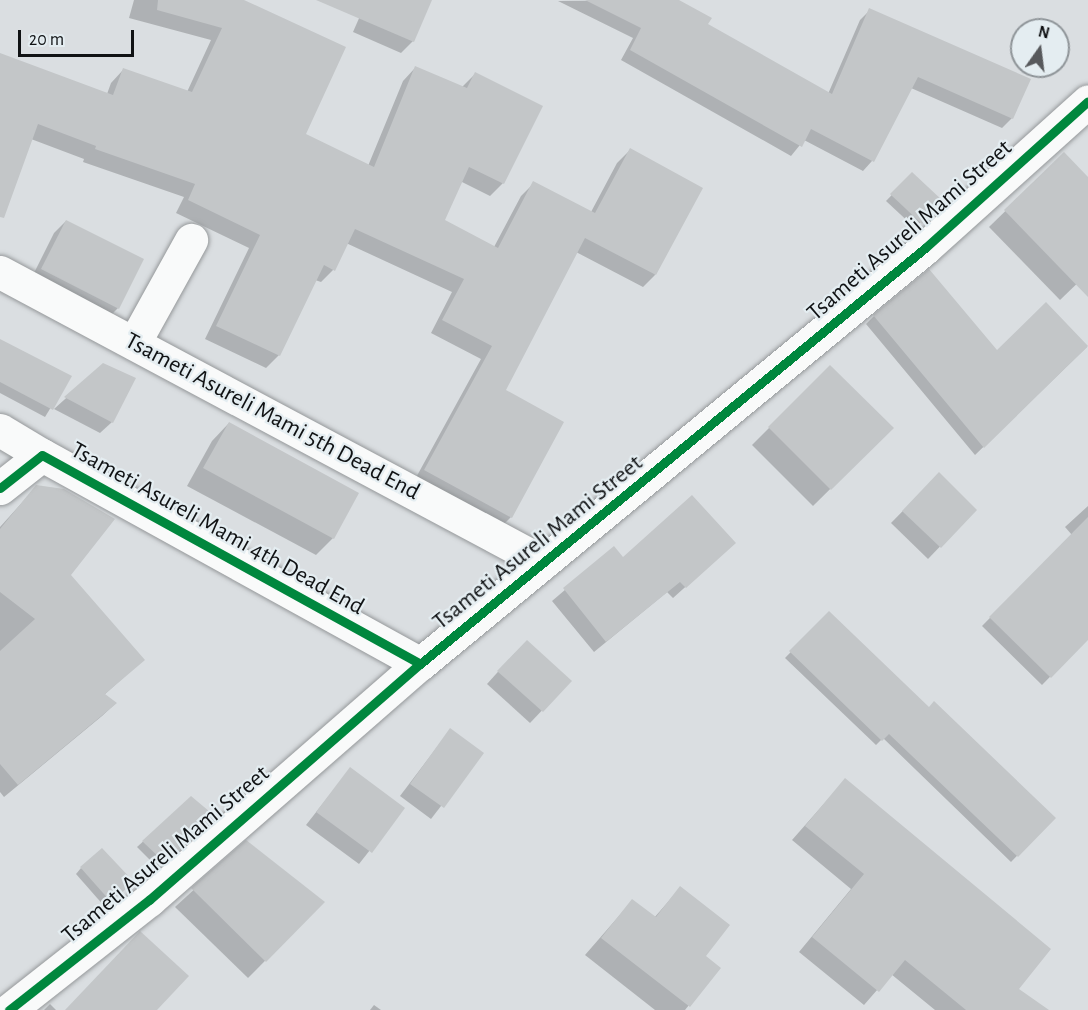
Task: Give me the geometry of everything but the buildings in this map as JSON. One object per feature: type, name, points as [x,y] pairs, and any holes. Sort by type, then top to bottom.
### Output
[{"type":"street","name":"Tsameti Asureli Mami Street","points":[[9,1010],[149,900],[420,664],[925,248],[1088,100]]},
{"type":"street","points":[[134,343],[190,240]]},
{"type":"street","name":"Tsameti Asureli Mami 5th Dead End","points":[[0,272],[543,562]]},
{"type":"street","points":[[0,430],[42,455]]},
{"type":"street","name":"Tsameti Asureli Mami 4th Dead End","points":[[0,488],[42,455],[420,664]]},
{"type":"cycle path","points":[[9,1010],[149,900],[420,664],[925,248],[1088,101]]},
{"type":"cycle path","points":[[0,488],[42,455],[420,664]]}]
